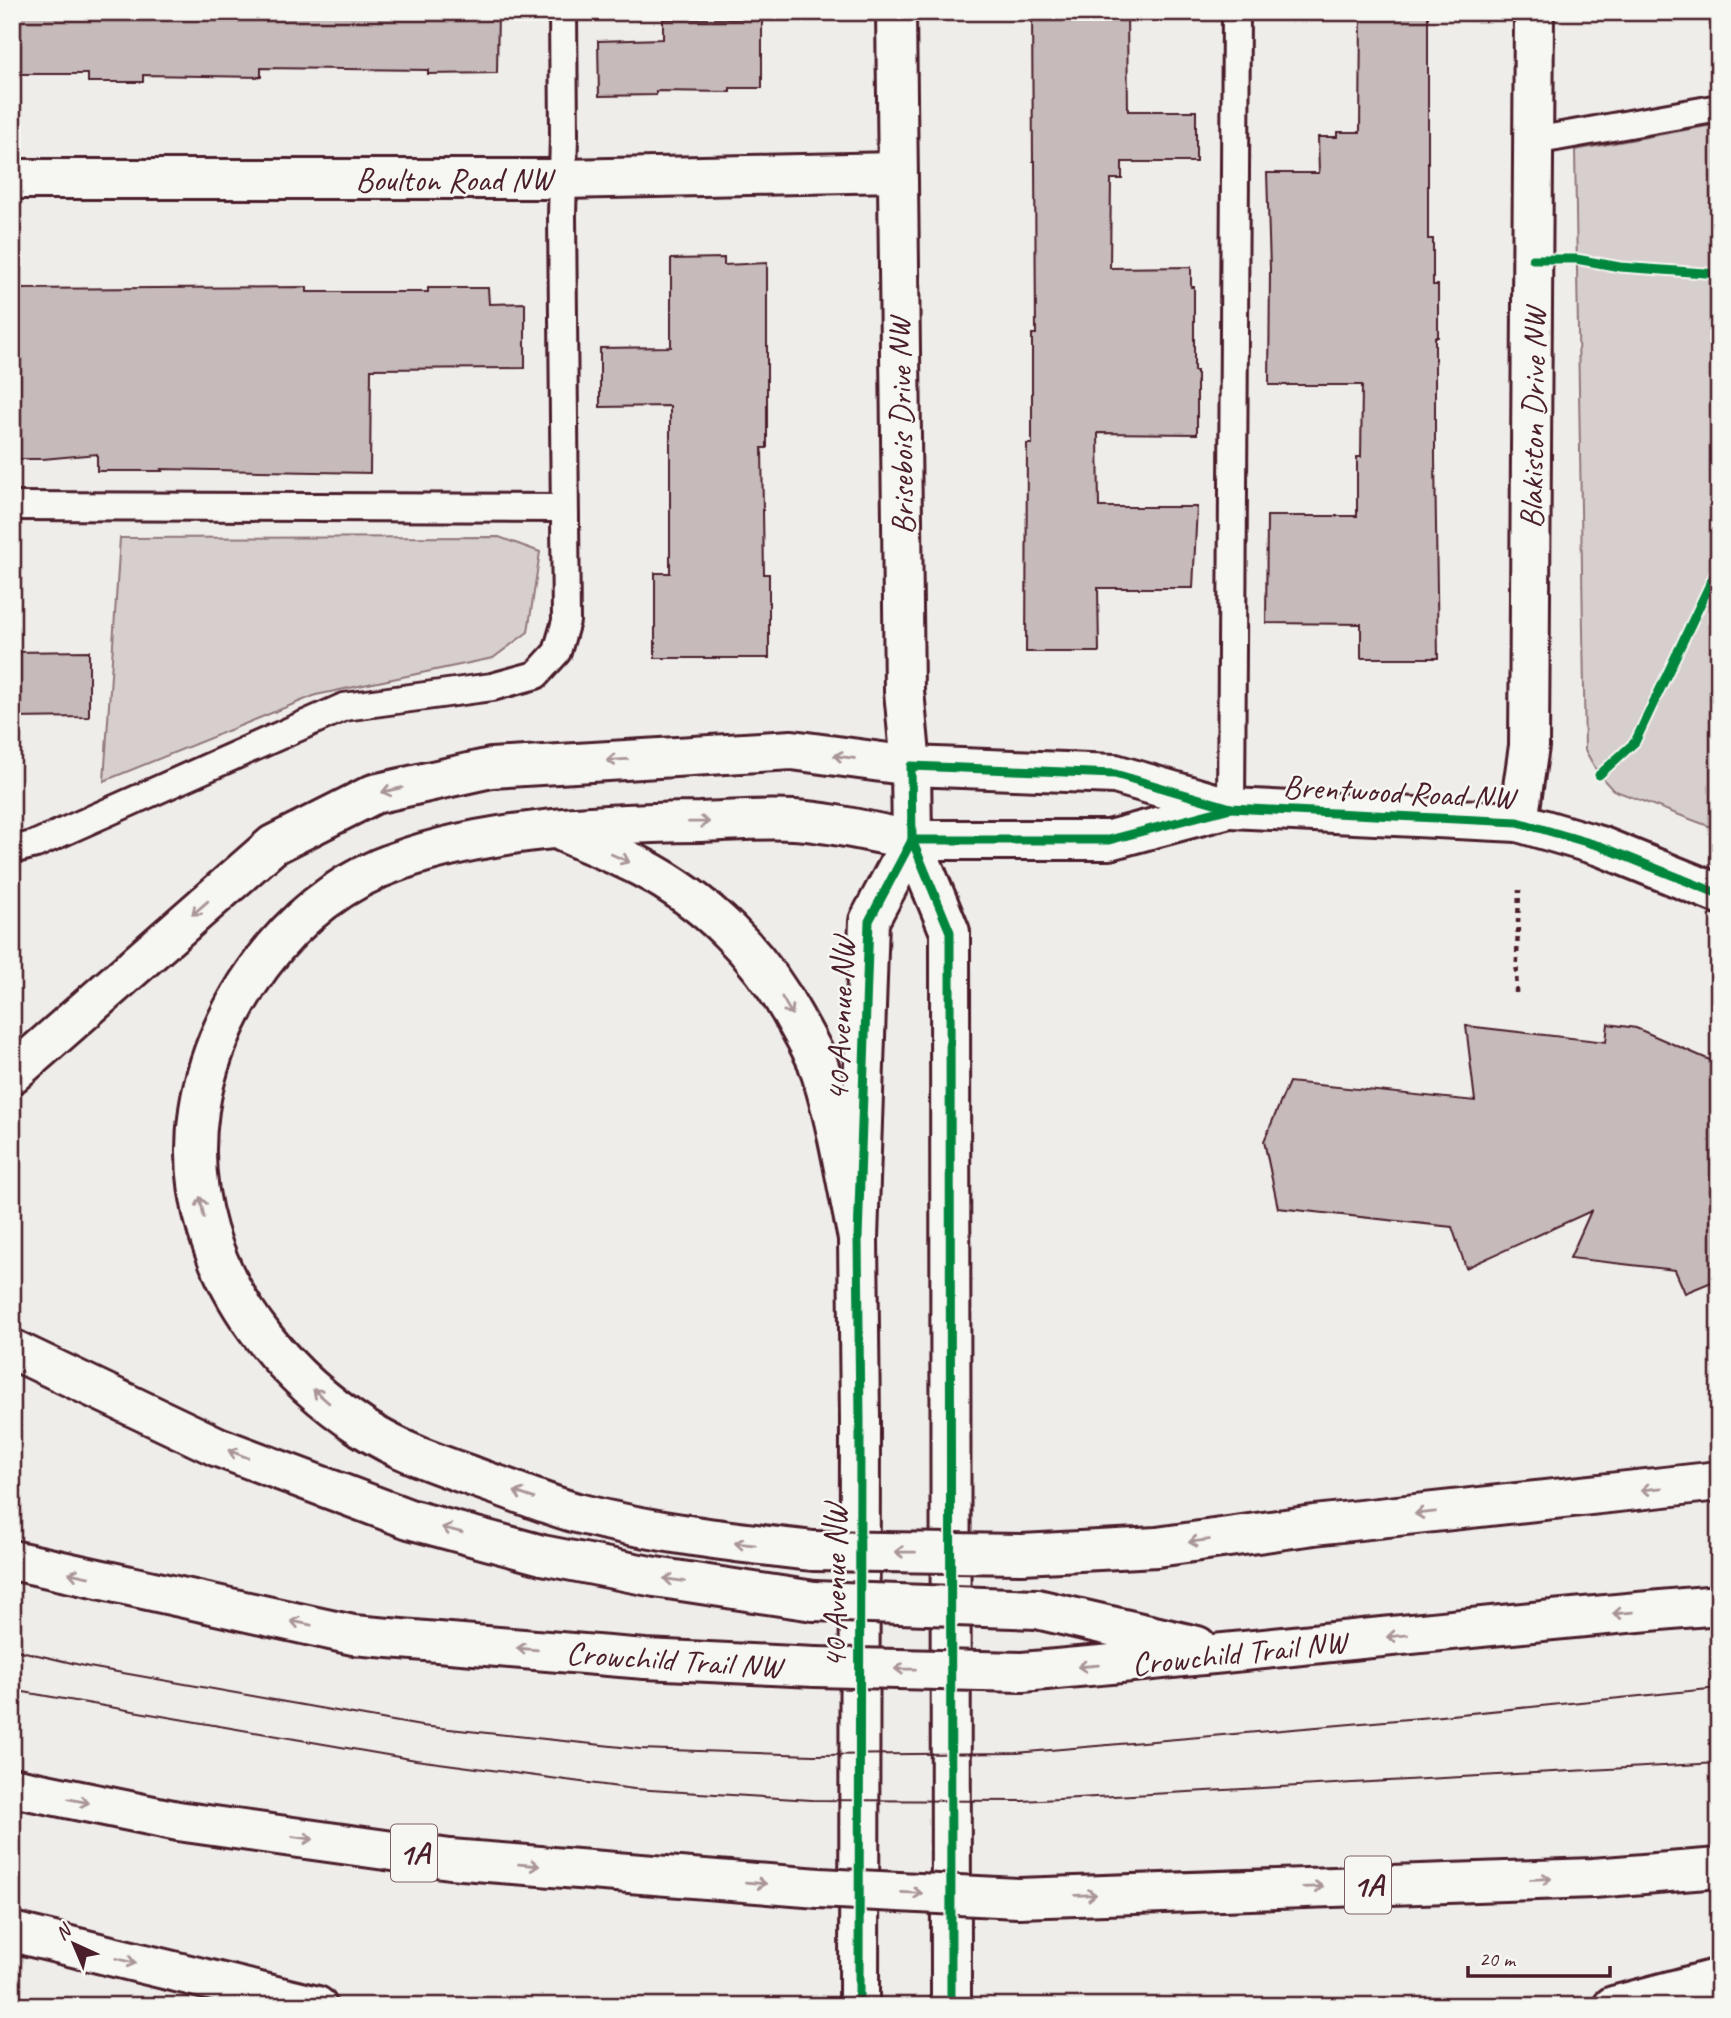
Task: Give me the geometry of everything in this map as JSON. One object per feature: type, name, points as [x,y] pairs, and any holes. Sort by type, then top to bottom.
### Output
[{"type":"main road","name":"Brisebois Drive NW","points":[[896,12],[904,691],[911,766],[912,840]]},
{"type":"main road","name":"Blakiston Drive NW","points":[[1518,822],[1529,746],[1534,12]]},
{"type":"main road","name":"Boulton Road NW","points":[[12,179],[563,179],[897,172]]},
{"type":"main road","name":"Brentwood Road NW","points":[[12,1074],[273,845],[374,794],[491,768],[792,750],[911,766],[1115,774],[1231,808],[1518,822],[1600,846],[1719,894]]},
{"type":"main road","name":"Brentwood Road NW","points":[[1231,808],[1109,840],[912,840],[795,820],[661,822],[513,834],[423,853],[380,868],[322,901],[274,947],[236,1003],[211,1059],[203,1088],[196,1149],[197,1179],[210,1239],[220,1268],[268,1343],[298,1376],[340,1411],[406,1452],[575,1512],[708,1539],[813,1551],[1022,1554],[1157,1547],[1314,1525],[1719,1481]]},
{"type":"main road","points":[[558,830],[641,867],[685,894],[714,916],[752,954],[786,1003],[816,1058],[829,1100],[858,1238]]},
{"type":"main road","name":"40 Avenue NW","points":[[859,2006],[858,1238],[869,921],[912,840]]},
{"type":"main road","points":[[912,840],[950,932],[951,2006]]},
{"type":"main road","points":[[12,1349],[218,1447],[409,1519],[541,1555],[655,1577],[814,1601],[1037,1609],[1230,1654]]},
{"type":"main road","name":"Crowchild Trail NW","points":[[12,1560],[353,1635],[645,1659],[815,1668],[1022,1672],[1719,1605]]},
{"type":"main road","name":"1A","points":[[12,1787],[178,1821],[450,1858],[819,1888],[1018,1898],[1593,1878],[1719,1868]]},
{"type":"main road","points":[[12,1932],[317,2006]]},
{"type":"main road","points":[[1613,2006],[1719,1978]]},
{"type":"lane","points":[[12,850],[36,844],[344,707],[492,687],[536,675],[557,652],[566,621],[563,12]]},
{"type":"lane","points":[[1231,808],[1236,12]]},
{"type":"lane","points":[[1534,141],[1719,108]]},
{"type":"lane","points":[[12,506],[564,508]]},
{"type":"path","points":[[1517,993],[1519,890]]},
{"type":"shaded area","points":[[1719,124],[1719,830],[1613,790],[1599,775],[1585,750],[1575,150]]},
{"type":"shaded area","points":[[499,537],[540,552],[528,632],[493,658],[316,695],[104,781],[120,538]]},
{"type":"building","points":[[12,12],[498,12],[497,73],[428,74],[428,70],[261,68],[261,77],[143,75],[143,82],[88,82],[88,74],[12,74]]},
{"type":"building","points":[[1032,12],[1127,12],[1128,111],[1196,111],[1196,162],[1122,162],[1122,179],[1111,179],[1110,268],[1191,267],[1191,287],[1194,287],[1197,434],[1098,433],[1099,507],[1197,507],[1193,588],[1098,588],[1099,652],[1026,652],[1027,444],[1032,444],[1032,334],[1036,334]]},
{"type":"building","points":[[1361,12],[1428,12],[1428,239],[1433,239],[1433,285],[1438,285],[1438,337],[1435,337],[1435,459],[1438,658],[1361,658],[1361,624],[1266,623],[1267,516],[1357,516],[1357,457],[1361,457],[1362,385],[1269,385],[1267,173],[1319,173],[1318,137],[1337,137],[1337,132],[1360,132]]},
{"type":"building","points":[[663,19],[762,19],[762,88],[730,88],[730,92],[656,91],[656,95],[599,96],[598,41],[663,39]]},
{"type":"building","points":[[724,258],[724,265],[767,263],[767,448],[762,448],[764,574],[769,574],[769,658],[655,658],[655,573],[670,573],[670,406],[600,407],[600,348],[671,347],[671,259]]},
{"type":"building","points":[[307,287],[307,292],[428,292],[428,288],[488,288],[489,304],[525,303],[525,368],[371,369],[370,473],[161,469],[162,471],[97,471],[97,454],[12,459],[12,289]]},
{"type":"building","points":[[89,651],[89,717],[12,718],[12,652]]},
{"type":"building","points":[[1608,1024],[1636,1028],[1719,1064],[1719,1279],[1685,1293],[1675,1270],[1570,1258],[1591,1211],[1466,1268],[1452,1227],[1278,1208],[1264,1141],[1289,1082],[1475,1101],[1466,1026],[1606,1042]]},
{"type":"tram line","points":[[12,1649],[89,1667],[421,1726],[640,1749],[813,1755],[1016,1753],[1431,1717],[1719,1688]]},
{"type":"tram line","points":[[12,1690],[416,1760],[634,1789],[812,1800],[1022,1801],[1719,1763]]},
{"type":"cycle path","points":[[1533,259],[1576,259],[1620,267],[1719,274]]},
{"type":"cycle path","points":[[1599,775],[1635,742],[1719,565]]},
{"type":"cycle path","points":[[951,2006],[950,932],[912,840],[911,766],[1115,774],[1231,808],[1518,822],[1600,846],[1719,894]]},
{"type":"cycle path","points":[[912,840],[1109,840],[1231,808]]},
{"type":"cycle path","points":[[859,2006],[858,1238],[869,921],[912,840]]}]
